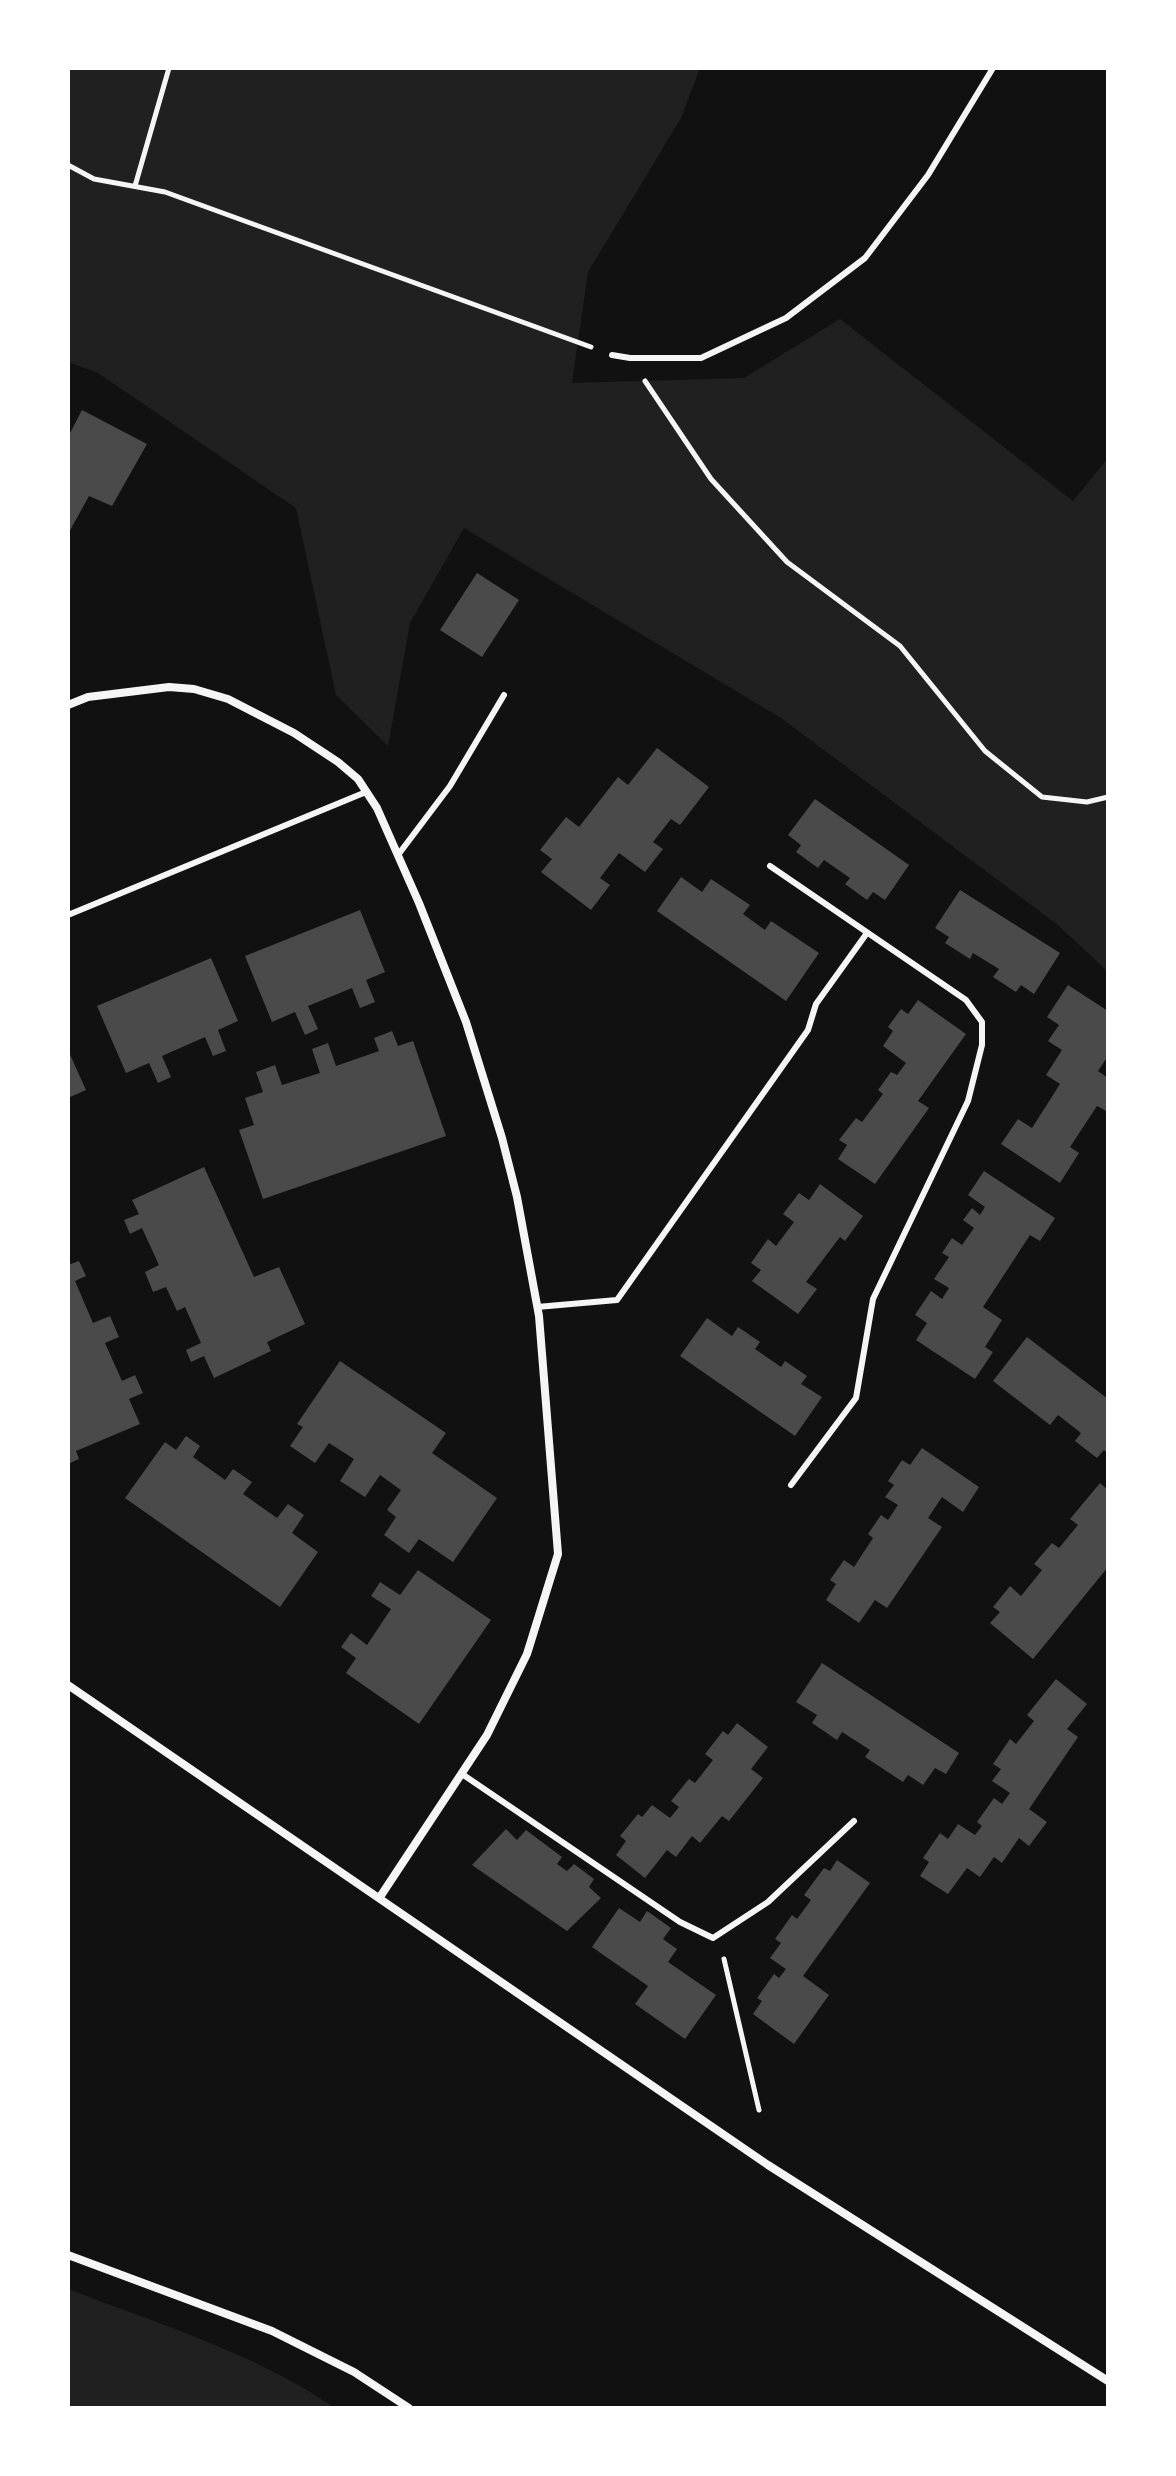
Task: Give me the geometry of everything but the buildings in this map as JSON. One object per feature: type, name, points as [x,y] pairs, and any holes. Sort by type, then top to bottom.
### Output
[{"type":"street","points":[[68,705],[88,697],[169,687],[206,692],[228,699],[294,733],[358,779],[377,808],[398,855],[466,1022],[502,1138],[517,1197],[537,1307],[558,1554],[527,1654],[487,1735],[380,1897]]},
{"type":"street","points":[[68,1685],[768,2165],[1108,2381]]},
{"type":"street","points":[[68,2255],[272,2331],[354,2372],[409,2408]]},
{"type":"lane","points":[[612,355],[701,358],[786,318],[865,258],[928,175],[993,68]]},
{"type":"lane","points":[[398,855],[450,786],[504,695]]},
{"type":"lane","points":[[68,915],[366,792]]},
{"type":"lane","points":[[770,866],[966,1000],[982,1022],[982,1045],[968,1101],[873,1299],[856,1398],[791,1485]]},
{"type":"lane","points":[[537,1307],[617,1300],[808,1030],[816,1004],[867,933]]},
{"type":"lane","points":[[462,1774],[680,1922],[713,1938],[768,1902],[854,1821]]},
{"type":"path","points":[[135,186],[169,68]]},
{"type":"path","points":[[68,165],[94,179],[165,192],[612,355]]},
{"type":"path","points":[[630,358],[711,479],[787,562],[900,646],[985,751],[1042,797],[1087,802],[1108,797]]},
{"type":"path","points":[[718,1935],[759,2110]]},
{"type":"shaded area","points":[[68,68],[700,68],[681,118],[588,272],[572,383],[744,378],[840,319],[1073,501],[1108,458],[1108,972],[1058,925],[781,718],[464,528],[410,623],[388,746],[336,695],[296,508],[98,373],[68,362]]},
{"type":"shaded area","points":[[68,2289],[171,2327],[273,2371],[335,2408],[68,2408]]}]
